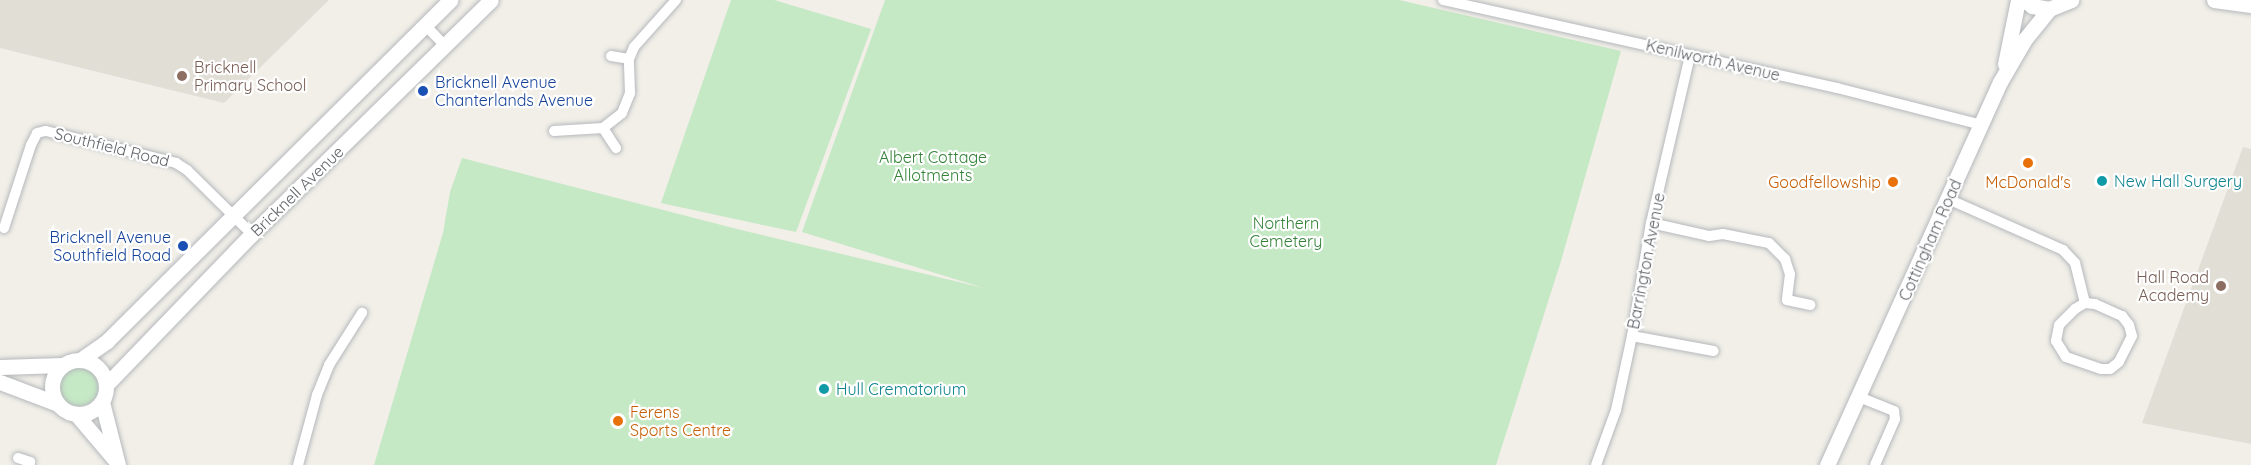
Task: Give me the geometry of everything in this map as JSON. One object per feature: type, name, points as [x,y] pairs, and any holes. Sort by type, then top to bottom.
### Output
[{"type":"street","name":"Bricknell Avenue","points":[[80,360],[107,341],[232,214],[450,0]]},
{"type":"street","name":"Bricknell Avenue","points":[[106,385],[252,234],[491,0]]},
{"type":"street","points":[[554,131],[603,128],[622,113],[630,93],[629,59],[634,47],[676,0]]},
{"type":"street","name":"Kenilworth Avenue","points":[[1443,0],[1690,55],[1982,125]]},
{"type":"street","name":"Cottingham Road","points":[[2000,82],[2018,0]]},
{"type":"street","points":[[2025,0],[2032,6],[2049,9],[2068,1]]},
{"type":"street","points":[[2214,0],[2251,5]]},
{"type":"street","name":"Cottingham Road","points":[[1827,465],[2000,82],[2025,39],[2049,9]]},
{"type":"street","points":[[425,25],[444,45]]},
{"type":"street","name":"Barrington Avenue","points":[[1596,465],[1616,410],[1652,223],[1690,55]]},
{"type":"street","points":[[611,56],[629,59]]},
{"type":"street","points":[[603,128],[616,148]]},
{"type":"street","name":"Southfield Road","points":[[4,228],[31,145],[37,133],[46,131],[176,163],[187,170],[232,214]]},
{"type":"street","points":[[1948,199],[2063,250],[2075,263],[2085,303]]},
{"type":"street","points":[[232,214],[252,234]]},
{"type":"street","points":[[1652,223],[1709,236],[1724,234],[1769,243],[1785,259],[1790,274],[1787,300],[1810,305]]},
{"type":"street","points":[[2085,303],[2095,304],[2122,316],[2129,325],[2132,336],[2119,362],[2110,369],[2101,369],[2066,357],[2056,341],[2059,325],[2075,309],[2085,303]]},
{"type":"street","points":[[298,465],[317,395],[329,365],[362,314]]},
{"type":"street","points":[[1632,336],[1714,351]]},
{"type":"street","points":[[0,367],[63,365],[80,360],[92,363],[102,372],[106,385],[102,402],[118,464]]},
{"type":"street","points":[[58,404],[52,393],[55,375],[63,365]]},
{"type":"street","points":[[0,382],[58,404],[76,414],[118,464]]},
{"type":"street","points":[[1859,397],[1894,411],[1895,419],[1875,465]]},
{"type":"street","points":[[76,414],[90,412],[102,402]]},
{"type":"street","points":[[18,458],[30,462],[29,465]]},
{"type":"shaded area","name":"Bricknell Primary School","points":[[0,0],[329,0],[224,103],[0,48]]},
{"type":"shaded area","name":"Hall Road Academy","points":[[2243,147],[2251,149],[2251,444],[2142,423]]},
{"type":"green space","points":[[731,0],[774,0],[871,29],[796,232],[661,203]]},
{"type":"green space","points":[[885,0],[1399,0],[1621,51],[1561,261],[1496,465],[374,465],[443,233],[450,192],[462,158],[737,229],[984,288],[802,232]]},
{"type":"green space","points":[[79,366],[93,372],[99,386],[93,400],[79,406],[65,400],[59,386],[65,372]]},
{"type":"place","name":"Bricknell Primary School","points":[[182,76]]},
{"type":"place","name":"Bricknell Avenue Chanterlands Avenue","points":[[423,91]]},
{"type":"place","name":"McDonald's","points":[[2028,163]]},
{"type":"place","name":"New Hall Surgery","points":[[2102,181]]},
{"type":"place","name":"Goodfellowship","points":[[1893,182]]},
{"type":"place","name":"Bricknell Avenue Southfield Road","points":[[183,246]]},
{"type":"place","name":"Hall Road Academy","points":[[2221,286]]},
{"type":"place","name":"Hull Crematorium","points":[[824,389]]},
{"type":"place","name":"Ferens Sports Centre","points":[[618,421]]},
{"type":"park label","name":"Albert Cottage Allotments","points":[[933,166]]},
{"type":"park label","name":"Northern Cemetery","points":[[1286,232]]}]
